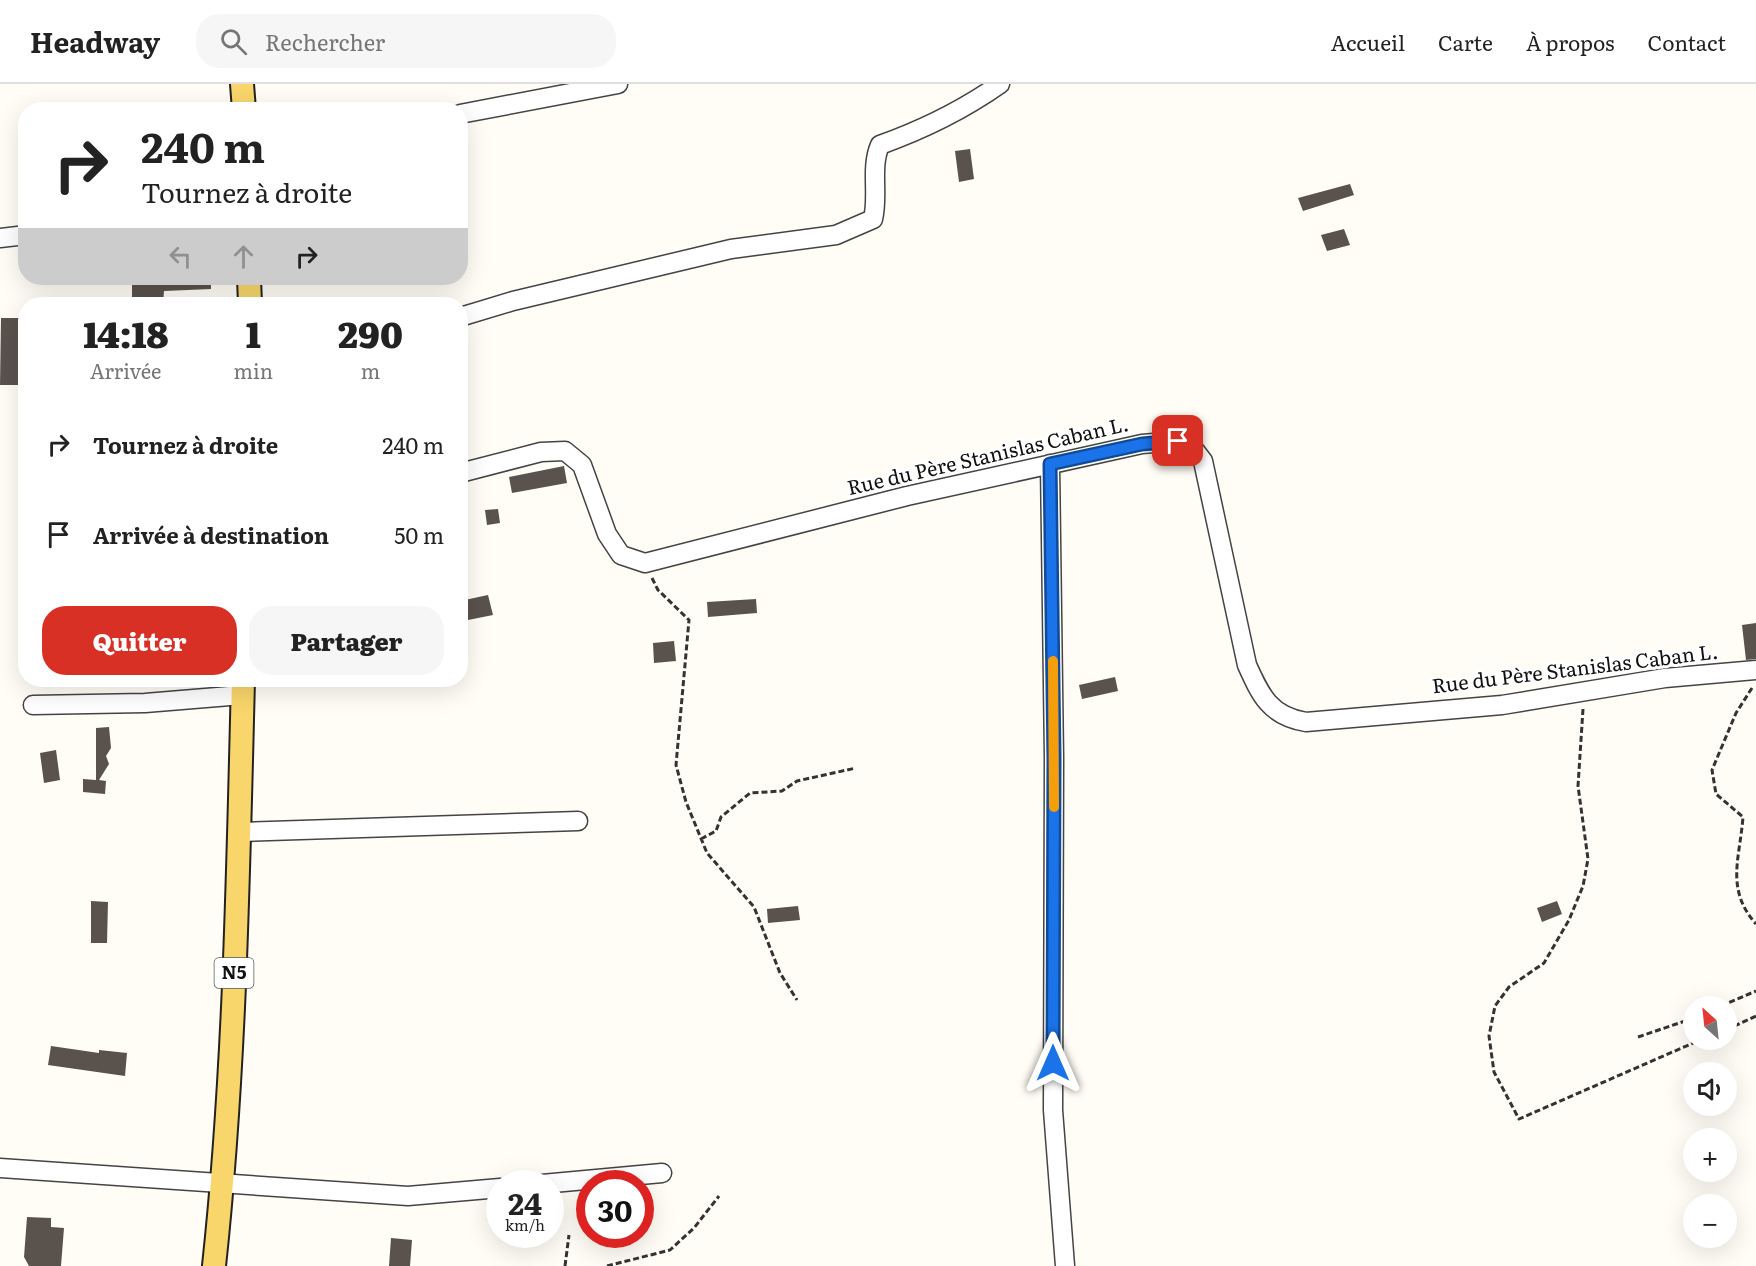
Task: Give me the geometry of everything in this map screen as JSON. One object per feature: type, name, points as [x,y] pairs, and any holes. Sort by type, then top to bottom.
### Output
[{"type":"main road","points":[[242,84],[243,102]]},
{"type":"main road","name":"N5","points":[[214,1266],[223,1184],[241,832],[243,687]]},
{"type":"street","points":[[468,112],[618,84]]},
{"type":"street","points":[[468,315],[513,301],[731,249],[836,234],[873,219],[876,205],[875,155],[880,145],[905,136],[973,103],[1000,84]]},
{"type":"street","points":[[0,238],[18,236]]},
{"type":"street","name":"Rue du Père Stanislas Caban L.","points":[[645,563],[907,496],[1142,444],[1169,441],[1187,444],[1198,453],[1203,461],[1247,665],[1261,693],[1280,716],[1305,722],[1502,705],[1665,678],[1756,670]]},
{"type":"street","points":[[468,471],[541,452],[565,451],[582,465],[607,534],[621,555],[645,563]]},
{"type":"street","points":[[1050,464],[1054,758],[1053,1110],[1065,1266]]},
{"type":"street","points":[[33,705],[145,703],[243,687]]},
{"type":"street","points":[[241,832],[578,821]]},
{"type":"street","points":[[0,1168],[408,1196],[486,1189]]},
{"type":"street","points":[[564,1182],[662,1173]]},
{"type":"path","points":[[645,563],[658,590],[688,620],[676,765],[686,802],[707,853],[754,907],[780,973],[796,1000]]},
{"type":"path","points":[[1756,681],[1736,713],[1712,770],[1716,794],[1743,817],[1736,884],[1745,912],[1756,924]]},
{"type":"path","points":[[1584,692],[1578,786],[1588,859],[1583,886],[1569,920],[1544,963],[1509,987],[1495,1006],[1489,1036],[1494,1071],[1519,1119],[1683,1047]]},
{"type":"path","points":[[701,839],[716,831],[721,817],[750,793],[782,791],[797,781],[856,768]]},
{"type":"path","points":[[1737,999],[1756,991]]},
{"type":"path","points":[[1737,1025],[1756,1016]]},
{"type":"path","points":[[1638,1037],[1683,1022]]},
{"type":"path","points":[[607,1266],[670,1250],[694,1228],[719,1196]]},
{"type":"path","points":[[565,1266],[568,1235]]},
{"type":"building","points":[[970,149],[974,179],[959,182],[955,151]]},
{"type":"building","points":[[1350,184],[1354,195],[1303,211],[1298,198]]},
{"type":"building","points":[[1344,229],[1350,245],[1327,251],[1321,235]]},
{"type":"building","points":[[132,285],[211,285],[211,289],[164,291],[164,297],[132,297]]},
{"type":"building","points":[[1,318],[18,318],[18,385],[0,385]]},
{"type":"building","points":[[564,466],[567,483],[512,493],[509,477]]},
{"type":"building","points":[[498,509],[500,523],[487,525],[485,510]]},
{"type":"building","points":[[488,595],[493,615],[468,620],[468,599]]},
{"type":"building","points":[[756,599],[757,613],[708,617],[707,602]]},
{"type":"building","points":[[1756,623],[1756,659],[1746,660],[1742,625]]},
{"type":"building","points":[[674,641],[676,661],[654,663],[653,643]]},
{"type":"building","points":[[1115,677],[1118,691],[1082,699],[1079,685]]},
{"type":"building","points":[[109,727],[111,748],[106,756],[109,764],[99,780],[106,781],[105,794],[83,792],[83,779],[96,780],[96,728]]},
{"type":"building","points":[[56,750],[60,780],[44,783],[40,753]]},
{"type":"building","points":[[91,901],[108,902],[107,943],[91,943]]},
{"type":"building","points":[[1557,901],[1562,914],[1542,922],[1537,908]]},
{"type":"building","points":[[798,906],[800,920],[768,923],[767,909]]},
{"type":"building","points":[[51,1046],[99,1053],[99,1050],[127,1053],[125,1076],[48,1065]]},
{"type":"building","points":[[27,1217],[51,1218],[51,1227],[64,1228],[61,1266],[29,1266],[24,1257]]},
{"type":"building","points":[[391,1238],[412,1240],[410,1266],[389,1266]]},
{"type":"slow traffic","points":[[1053,661],[1054,807]]},
{"type":"route","points":[[1053,1063],[1054,758],[1050,464],[1142,444],[1178,441]]}]
